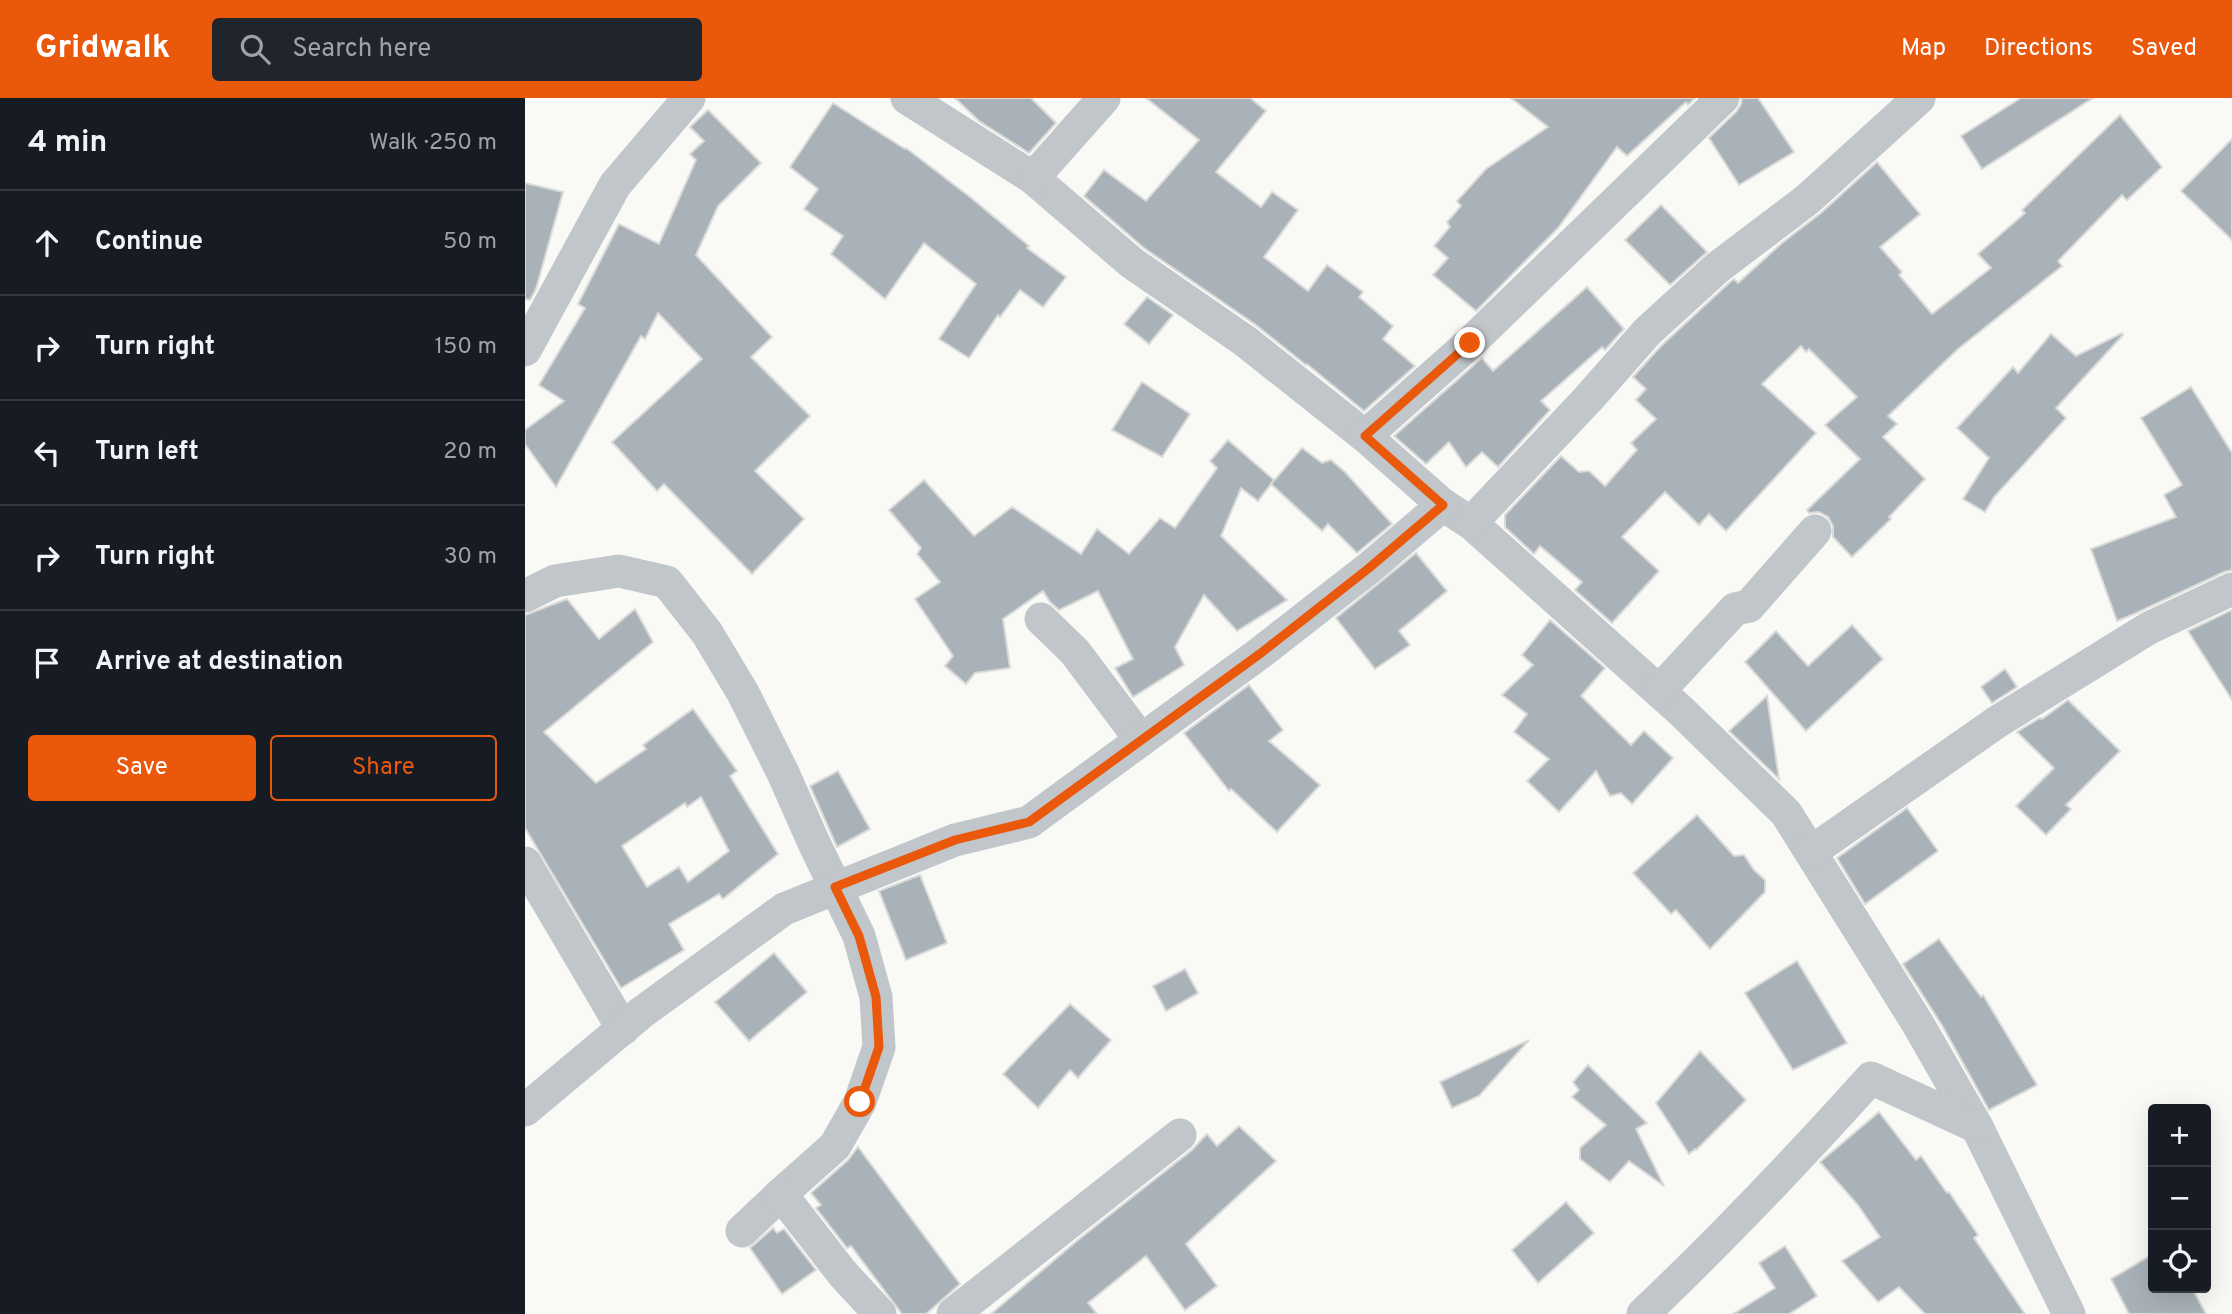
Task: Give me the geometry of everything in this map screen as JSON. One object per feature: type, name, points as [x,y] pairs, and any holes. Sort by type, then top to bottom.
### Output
[{"type":"street","points":[[525,350],[615,185],[689,98]]},
{"type":"street","points":[[907,98],[1033,178],[1132,263],[1245,341],[1365,436],[1443,505],[1471,523],[1659,691],[1786,813],[1918,1024],[1977,1127],[2070,1314]]},
{"type":"street","points":[[1033,178],[1104,98]]},
{"type":"street","points":[[1365,436],[1470,343],[1723,98]]},
{"type":"street","points":[[1471,523],[1647,332],[1717,268],[1808,199],[1919,98]]},
{"type":"street","points":[[525,1110],[623,1029],[784,909],[955,840],[1029,822],[1261,653],[1369,568],[1443,505]]},
{"type":"street","points":[[1659,691],[1735,608],[1749,606],[1815,531]]},
{"type":"street","points":[[525,596],[555,581],[619,571],[667,582],[707,633],[743,693],[859,936],[876,997],[879,1047],[860,1102],[835,1146],[742,1231]]},
{"type":"street","points":[[1811,852],[2009,715],[2149,628],[2232,589]]},
{"type":"street","points":[[1041,619],[1075,652],[1141,740]]},
{"type":"street","points":[[525,863],[623,1029]]},
{"type":"street","points":[[1643,1314],[1783,1175],[1871,1078],[1977,1127]]},
{"type":"street","points":[[953,1314],[1180,1135]]},
{"type":"street","points":[[781,1194],[843,1274],[880,1314]]},
{"type":"building","points":[[955,98],[1031,98],[1056,123],[1029,153],[979,121]]},
{"type":"building","points":[[1146,98],[1250,98],[1266,111],[1216,172],[1261,207],[1272,192],[1298,210],[1264,257],[1308,291],[1327,265],[1363,292],[1359,297],[1393,326],[1383,339],[1415,366],[1364,411],[1256,325],[1144,248],[1084,196],[1104,170],[1146,201],[1199,140]]},
{"type":"building","points":[[1511,98],[1695,98],[1688,105],[1686,102],[1627,156],[1617,147],[1558,228],[1476,311],[1433,275],[1448,258],[1434,246],[1450,227],[1447,222],[1461,206],[1457,201],[1486,169],[1548,127]]},
{"type":"building","points":[[1742,98],[1758,98],[1794,152],[1739,185],[1709,138],[1737,111]]},
{"type":"building","points":[[2021,98],[2093,98],[1982,169],[1961,136]]},
{"type":"building","points":[[833,103],[906,148],[1066,277],[1043,307],[1020,290],[1000,317],[998,315],[969,358],[939,339],[976,284],[924,243],[885,299],[831,254],[843,236],[804,209],[818,189],[790,167]]},
{"type":"building","points":[[708,110],[761,163],[718,206],[696,255],[772,337],[751,357],[810,416],[755,471],[804,519],[752,574],[664,484],[657,491],[612,442],[702,359],[658,313],[645,339],[641,336],[556,487],[525,444],[525,430],[564,401],[539,385],[585,308],[578,304],[619,224],[659,244],[696,160],[690,154],[704,141],[690,127]]},
{"type":"building","points":[[2120,115],[2162,167],[2127,200],[2122,195],[2058,261],[2062,266],[1958,349],[1888,416],[1897,424],[1883,437],[1925,479],[1889,517],[1891,519],[1852,557],[1833,537],[1833,526],[1828,517],[1819,512],[1809,513],[1807,510],[1860,459],[1825,425],[1857,397],[1809,349],[1806,352],[1801,346],[1762,384],[1816,433],[1726,531],[1709,514],[1699,525],[1665,492],[1622,537],[1659,571],[1612,623],[1575,590],[1582,582],[1540,546],[1534,554],[1505,527],[1505,515],[1561,456],[1579,472],[1589,471],[1605,486],[1637,450],[1631,443],[1656,419],[1636,400],[1646,389],[1633,377],[1661,346],[1729,283],[1734,279],[1738,283],[1877,162],[1920,214],[1880,247],[1902,272],[1899,275],[1932,314],[1991,268],[1978,254],[2025,213],[2022,210]]},
{"type":"building","points":[[2232,139],[2232,240],[2181,191]]},
{"type":"building","points":[[525,183],[563,192],[536,289],[530,300],[525,299]]},
{"type":"building","points":[[1661,205],[1707,252],[1670,285],[1625,240]]},
{"type":"building","points":[[1587,287],[1624,329],[1605,350],[1602,347],[1541,401],[1550,410],[1498,467],[1482,452],[1466,467],[1449,442],[1426,464],[1394,436],[1482,358],[1493,371]]},
{"type":"building","points":[[1147,297],[1173,315],[1149,344],[1124,324]]},
{"type":"building","points":[[2122,333],[2056,408],[2066,418],[1994,497],[1985,512],[1963,499],[1989,458],[1957,428],[2013,367],[2018,373],[2051,334],[2076,356]]},
{"type":"building","points":[[1142,382],[1190,414],[1162,457],[1112,430]]},
{"type":"building","points":[[2191,387],[2232,453],[2232,570],[2117,621],[2091,549],[2176,517],[2164,495],[2182,485],[2141,418]]},
{"type":"building","points":[[1228,440],[1274,480],[1258,501],[1241,488],[1221,536],[1287,600],[1237,631],[1204,595],[1175,647],[1184,665],[1133,697],[1115,668],[1133,659],[1098,591],[1059,610],[1043,591],[1003,619],[1010,668],[975,673],[966,684],[945,666],[953,656],[915,599],[940,582],[917,554],[921,548],[889,510],[924,480],[974,536],[1012,507],[1081,554],[1097,529],[1129,554],[1160,518],[1175,528],[1217,468],[1210,461]]},
{"type":"building","points":[[1302,448],[1322,463],[1331,460],[1392,524],[1357,553],[1328,524],[1322,531],[1271,484]]},
{"type":"building","points":[[1416,553],[1447,591],[1399,631],[1410,645],[1375,669],[1336,618]]},
{"type":"building","points":[[567,599],[599,639],[635,609],[653,642],[544,732],[596,783],[646,749],[643,745],[693,709],[737,771],[730,776],[778,854],[723,899],[719,894],[669,924],[684,950],[621,988],[525,828],[525,615]],"holes":[[[701,797],[729,851],[688,882],[679,867],[647,887],[622,846],[685,803],[687,807]]]},
{"type":"building","points":[[2232,610],[2232,700],[2188,631]]},
{"type":"building","points":[[1550,620],[1605,668],[1581,696],[1631,745],[1644,731],[1673,758],[1632,804],[1621,793],[1610,796],[1596,771],[1559,812],[1527,781],[1549,759],[1514,732],[1527,714],[1502,695],[1533,665],[1522,655]]},
{"type":"building","points":[[1852,625],[1883,659],[1806,731],[1745,662],[1776,631],[1808,666]]},
{"type":"building","points":[[2005,669],[2017,687],[1992,703],[1981,687]]},
{"type":"building","points":[[1249,685],[1283,730],[1269,741],[1320,785],[1277,832],[1231,789],[1229,791],[1184,733]]},
{"type":"building","points":[[1767,696],[1779,779],[1729,731]]},
{"type":"building","points":[[2068,700],[2120,751],[2066,805],[2071,809],[2046,835],[2016,806],[2054,768],[2017,732],[2042,719]]},
{"type":"building","points":[[838,771],[870,829],[837,847],[810,786]]},
{"type":"building","points":[[1907,808],[1938,851],[1865,904],[1837,858]]},
{"type":"building","points":[[1697,815],[1734,856],[1744,855],[1765,880],[1765,892],[1710,949],[1676,910],[1671,914],[1633,873]]},
{"type":"building","points":[[920,875],[947,943],[906,960],[879,891]]},
{"type":"building","points":[[1939,939],[1981,997],[1983,995],[2037,1085],[1989,1110],[1943,1027],[1903,964]]},
{"type":"building","points":[[774,953],[807,992],[749,1041],[715,1002]]},
{"type":"building","points":[[1797,961],[1847,1043],[1793,1070],[1745,993]]},
{"type":"building","points":[[1185,969],[1198,993],[1166,1011],[1153,986]]},
{"type":"building","points":[[1070,1004],[1111,1040],[1078,1078],[1070,1070],[1038,1108],[1003,1074]]},
{"type":"building","points":[[1529,1040],[1479,1096],[1452,1108],[1440,1082]]},
{"type":"building","points":[[1700,1051],[1746,1100],[1689,1154],[1656,1103]]},
{"type":"building","points":[[1588,1065],[1647,1123],[1636,1129],[1664,1186],[1629,1161],[1610,1182],[1580,1159],[1580,1148],[1606,1125],[1572,1097],[1579,1090],[1573,1082]]},
{"type":"building","points":[[1879,1112],[1916,1160],[1921,1156],[1947,1193],[1949,1192],[1978,1235],[1974,1238],[2025,1314],[1925,1314],[1899,1287],[1878,1302],[1842,1261],[1880,1237],[1858,1205],[1820,1162]]},
{"type":"building","points":[[1239,1126],[1276,1161],[1186,1244],[1217,1286],[1185,1310],[1146,1256],[1088,1303],[1097,1314],[991,1314],[1078,1240],[1192,1150],[1207,1134],[1217,1146]]},
{"type":"building","points":[[858,1147],[960,1284],[926,1314],[902,1314],[851,1246],[847,1248],[816,1208],[821,1205],[811,1193],[848,1160]]},
{"type":"building","points":[[1566,1202],[1594,1233],[1538,1283],[1512,1250]]},
{"type":"building","points":[[773,1228],[777,1233],[784,1229],[816,1270],[782,1294],[750,1248]]},
{"type":"building","points":[[1785,1246],[1817,1296],[1789,1314],[1733,1314],[1775,1288],[1759,1263]]},
{"type":"building","points":[[2148,1257],[2148,1293],[2195,1293],[2206,1314],[2129,1314],[2111,1279]]},
{"type":"route","points":[[860,1102],[879,1047],[876,997],[859,936],[835,887],[955,840],[1029,822],[1261,653],[1369,568],[1443,505],[1365,436],[1470,343]]}]
